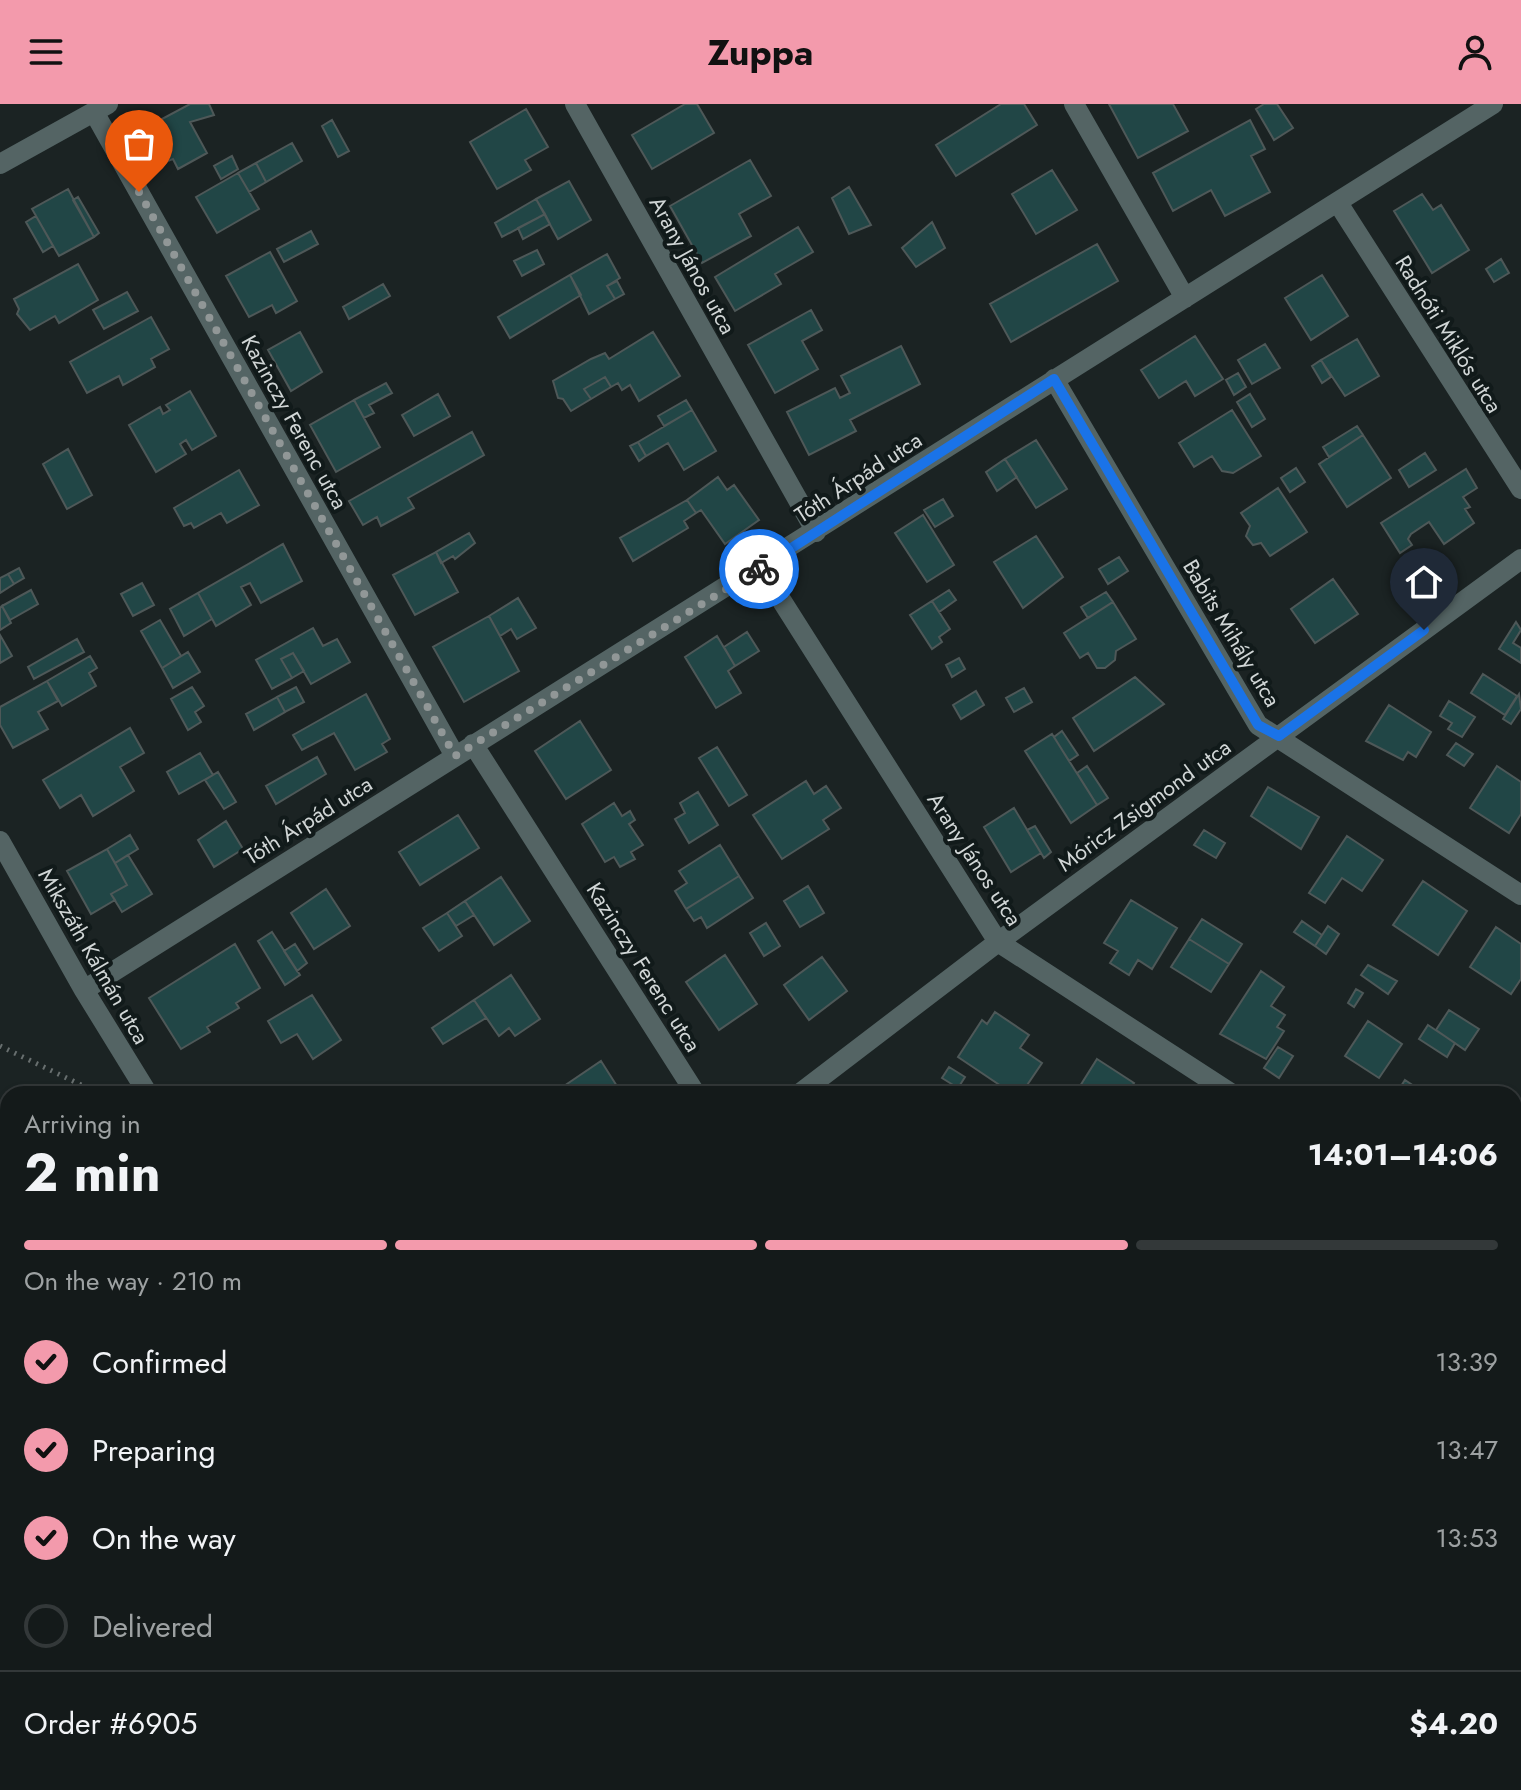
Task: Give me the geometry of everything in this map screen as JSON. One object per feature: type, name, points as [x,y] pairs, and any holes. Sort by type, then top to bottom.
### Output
[{"type":"street","name":"Arany János utca","points":[[575,104],[816,532]]},
{"type":"street","points":[[1074,104],[1185,298]]},
{"type":"street","name":"Tóth Árpád utca","points":[[84,990],[473,744],[761,568],[1054,379],[1493,104]]},
{"type":"street","points":[[0,164],[101,108]]},
{"type":"street","name":"Kazinczy Ferenc utca","points":[[101,108],[455,756]]},
{"type":"street","name":"Radnóti Miklós utca","points":[[1338,203],[1521,489]]},
{"type":"street","name":"Babits Mihály utca","points":[[1054,379],[1258,725],[1521,895]]},
{"type":"street","name":"Móricz Zsigmond utca","points":[[809,1086],[998,942],[1521,559]]},
{"type":"street","name":"Arany János utca","points":[[761,568],[998,942],[1220,1086]]},
{"type":"street","name":"Kazinczy Ferenc utca","points":[[473,744],[691,1086]]},
{"type":"street","name":"Mikszáth Kálmán utca","points":[[0,841],[84,990],[143,1086]]},
{"type":"path","points":[[0,1046],[83,1086]]},
{"type":"building","points":[[190,104],[209,104],[214,115],[190,122],[207,153],[178,169],[173,159],[165,162],[147,127]]},
{"type":"building","points":[[685,104],[697,104],[714,133],[652,169],[632,135]]},
{"type":"building","points":[[1001,104],[1024,104],[1037,125],[956,176],[936,145]]},
{"type":"building","points":[[1109,104],[1173,104],[1188,131],[1138,158]]},
{"type":"building","points":[[1264,104],[1277,104],[1293,128],[1274,140],[1256,109]]},
{"type":"building","points":[[526,109],[548,147],[525,160],[531,170],[497,189],[470,142]]},
{"type":"building","points":[[332,120],[349,151],[338,157],[322,126]]},
{"type":"building","points":[[1250,120],[1265,149],[1251,156],[1270,192],[1225,216],[1211,190],[1173,211],[1153,173]]},
{"type":"building","points":[[292,143],[302,161],[266,182],[256,163]]},
{"type":"building","points":[[232,156],[238,169],[221,179],[214,166]]},
{"type":"building","points":[[750,160],[771,196],[739,214],[751,236],[702,263],[670,206]]},
{"type":"building","points":[[256,163],[266,182],[249,192],[238,173]]},
{"type":"building","points":[[1052,170],[1077,210],[1036,234],[1012,194]]},
{"type":"building","points":[[238,173],[259,209],[217,233],[196,197]]},
{"type":"building","points":[[569,181],[591,220],[558,239],[536,199]]},
{"type":"building","points":[[849,187],[871,225],[849,234],[832,198]]},
{"type":"building","points":[[68,189],[94,237],[59,256],[32,209]]},
{"type":"building","points":[[1422,194],[1433,210],[1441,205],[1469,250],[1432,273],[1394,211]]},
{"type":"building","points":[[78,197],[99,233],[94,237],[73,200]]},
{"type":"building","points":[[536,199],[545,214],[502,237],[495,223]]},
{"type":"building","points":[[545,214],[550,224],[523,239],[518,228]]},
{"type":"building","points":[[36,216],[53,246],[43,252],[26,222]]},
{"type":"building","points":[[932,222],[945,248],[916,267],[902,248]]},
{"type":"building","points":[[798,227],[813,252],[775,274],[781,284],[735,311],[715,277]]},
{"type":"building","points":[[311,231],[318,244],[284,262],[277,249]]},
{"type":"building","points":[[1097,244],[1118,281],[1011,342],[990,304]]},
{"type":"building","points":[[537,250],[544,264],[522,276],[514,261]]},
{"type":"building","points":[[270,252],[297,301],[276,313],[272,305],[249,317],[226,276]]},
{"type":"building","points":[[607,254],[620,278],[607,286],[615,299],[589,314],[570,275]]},
{"type":"building","points":[[1501,259],[1509,273],[1494,282],[1486,269]]},
{"type":"building","points":[[78,264],[98,300],[59,323],[55,316],[30,330],[17,314],[19,309],[14,299]]},
{"type":"building","points":[[570,275],[581,295],[510,338],[498,317]]},
{"type":"building","points":[[1322,275],[1348,316],[1311,340],[1285,298]]},
{"type":"building","points":[[617,281],[624,294],[615,299],[607,286]]},
{"type":"building","points":[[383,284],[390,296],[349,319],[343,307]]},
{"type":"building","points":[[127,292],[138,311],[104,329],[93,310]]},
{"type":"building","points":[[811,310],[822,330],[802,341],[818,369],[775,393],[748,345]]},
{"type":"building","points":[[151,317],[169,349],[151,359],[155,367],[123,385],[119,376],[87,393],[70,362]]},
{"type":"building","points":[[300,332],[322,372],[291,391],[268,350]]},
{"type":"building","points":[[653,332],[680,376],[639,401],[630,385],[622,390],[618,383],[611,387],[605,377],[584,389],[591,399],[571,411],[563,399],[558,398],[553,381],[605,353],[609,359]]},
{"type":"building","points":[[1195,336],[1223,379],[1195,396],[1186,381],[1159,398],[1141,370]]},
{"type":"building","points":[[1357,339],[1379,376],[1345,396],[1321,360]]},
{"type":"building","points":[[1265,344],[1280,368],[1252,384],[1238,360]]},
{"type":"building","points":[[901,346],[920,384],[850,420],[856,431],[809,455],[787,412],[835,388],[840,398],[850,393],[841,376]]},
{"type":"building","points":[[1321,360],[1331,377],[1322,383],[1312,366]]},
{"type":"building","points":[[1238,373],[1246,387],[1234,395],[1226,380]]},
{"type":"building","points":[[605,377],[611,387],[591,399],[584,389]]},
{"type":"building","points":[[386,383],[392,393],[369,405],[374,413],[364,418],[354,400]]},
{"type":"building","points":[[190,391],[216,436],[192,450],[186,440],[180,444],[186,454],[156,472],[129,425],[160,407],[163,414],[170,410],[166,405]]},
{"type":"building","points":[[438,394],[450,416],[414,436],[402,415]]},
{"type":"building","points":[[1250,394],[1265,419],[1252,427],[1237,402]]},
{"type":"building","points":[[354,400],[380,447],[336,472],[310,425]]},
{"type":"building","points":[[686,400],[692,410],[664,426],[658,416]]},
{"type":"building","points":[[692,410],[716,451],[684,470],[668,443],[646,456],[638,442]]},
{"type":"building","points":[[1232,410],[1261,456],[1233,473],[1222,471],[1212,456],[1194,467],[1179,443]]},
{"type":"building","points":[[1357,426],[1363,435],[1329,457],[1323,447]]},
{"type":"building","points":[[472,432],[484,455],[408,498],[414,508],[381,526],[377,517],[363,525],[349,501]]},
{"type":"building","points":[[1363,435],[1391,478],[1347,507],[1319,464]]},
{"type":"building","points":[[1036,440],[1067,489],[1036,508],[1005,459]]},
{"type":"building","points":[[638,442],[646,456],[639,461],[630,446]]},
{"type":"building","points":[[68,449],[92,495],[67,509],[43,464]]},
{"type":"building","points":[[1425,453],[1436,470],[1409,487],[1399,470]]},
{"type":"building","points":[[1005,459],[1017,477],[997,491],[986,472]]},
{"type":"building","points":[[1296,468],[1305,482],[1290,492],[1281,478]]},
{"type":"building","points":[[1466,469],[1477,488],[1463,497],[1470,507],[1465,509],[1474,523],[1444,544],[1429,522],[1411,534],[1408,539],[1412,545],[1400,553],[1381,523]]},
{"type":"building","points":[[239,470],[259,505],[227,523],[221,513],[194,528],[191,523],[184,526],[174,508]]},
{"type":"building","points":[[718,477],[727,490],[734,485],[759,520],[725,544],[701,510],[696,513],[687,500]]},
{"type":"building","points":[[1278,488],[1307,532],[1270,556],[1261,543],[1253,545],[1246,536],[1250,526],[1241,513]]},
{"type":"building","points":[[943,499],[953,516],[935,527],[924,510]]},
{"type":"building","points":[[687,500],[696,513],[684,521],[688,528],[633,561],[620,538]]},
{"type":"building","points":[[923,515],[954,565],[927,582],[895,533]]},
{"type":"building","points":[[469,533],[475,543],[455,559],[453,556],[441,563],[436,552]]},
{"type":"building","points":[[1036,536],[1063,577],[1023,608],[994,562]]},
{"type":"building","points":[[283,544],[302,581],[261,603],[250,583],[241,587],[251,605],[216,626],[198,593]]},
{"type":"building","points":[[436,552],[458,592],[415,615],[393,575]]},
{"type":"building","points":[[1119,557],[1128,571],[1108,584],[1099,569]]},
{"type":"building","points":[[19,568],[24,578],[14,584],[8,574]]},
{"type":"building","points":[[8,574],[14,584],[0,593],[0,578]]},
{"type":"building","points":[[1333,579],[1358,614],[1315,643],[1291,609]]},
{"type":"building","points":[[142,583],[154,605],[133,616],[121,594]]},
{"type":"building","points":[[31,590],[38,604],[10,620],[2,606]]},
{"type":"building","points":[[949,590],[956,600],[939,612],[932,601]]},
{"type":"building","points":[[1106,592],[1113,602],[1088,618],[1081,607]]},
{"type":"building","points":[[198,593],[212,619],[184,636],[170,609]]},
{"type":"building","points":[[518,598],[536,628],[517,639],[511,629],[500,636],[489,616]]},
{"type":"building","points":[[932,601],[950,629],[939,637],[942,642],[932,649],[910,615]]},
{"type":"building","points":[[1113,602],[1136,639],[1116,651],[1115,660],[1105,668],[1097,668],[1088,653],[1080,658],[1064,633]]},
{"type":"building","points":[[2,606],[11,623],[0,630],[0,608]]},
{"type":"building","points":[[489,616],[519,671],[464,702],[433,647]]},
{"type":"building","points":[[160,620],[181,656],[162,668],[141,631]]},
{"type":"building","points":[[1516,622],[1521,630],[1513,643],[1521,648],[1521,663],[1499,649]]},
{"type":"building","points":[[313,628],[323,646],[337,639],[350,662],[311,684],[293,653],[281,659],[292,678],[272,689],[256,660]]},
{"type":"building","points":[[747,632],[759,651],[735,666],[724,647]]},
{"type":"building","points":[[0,635],[12,656],[0,663]]},
{"type":"building","points":[[717,636],[735,666],[728,671],[741,693],[716,708],[685,657]]},
{"type":"building","points":[[77,639],[84,652],[34,679],[28,667]]},
{"type":"building","points":[[188,652],[200,672],[173,688],[162,668]]},
{"type":"building","points":[[293,653],[304,671],[292,678],[281,659]]},
{"type":"building","points":[[90,656],[97,668],[89,673],[96,686],[62,706],[47,681]]},
{"type":"building","points":[[959,658],[965,669],[952,677],[946,665]]},
{"type":"building","points":[[1483,674],[1517,696],[1505,715],[1471,693]]},
{"type":"building","points":[[1135,677],[1164,704],[1094,751],[1073,718]]},
{"type":"building","points":[[47,681],[58,701],[38,712],[48,729],[13,748],[0,725],[0,707]]},
{"type":"building","points":[[192,687],[204,706],[195,712],[201,722],[188,730],[171,699]]},
{"type":"building","points":[[296,687],[304,702],[285,712],[277,697]]},
{"type":"building","points":[[1024,688],[1032,702],[1014,712],[1006,698]]},
{"type":"building","points":[[976,691],[984,705],[961,719],[953,705]]},
{"type":"building","points":[[366,694],[390,739],[382,744],[387,752],[355,770],[334,733],[302,750],[293,735]]},
{"type":"building","points":[[1519,694],[1521,709],[1511,724],[1503,719]]},
{"type":"building","points":[[277,697],[285,712],[254,730],[246,714]]},
{"type":"building","points":[[1449,701],[1475,717],[1462,737],[1448,729],[1452,723],[1440,716]]},
{"type":"building","points":[[1389,705],[1431,732],[1416,757],[1408,752],[1403,760],[1366,741]]},
{"type":"building","points":[[580,721],[611,770],[566,799],[535,751]]},
{"type":"building","points":[[130,728],[144,753],[120,767],[134,791],[93,816],[81,795],[60,808],[43,780]]},
{"type":"building","points":[[1062,731],[1078,755],[1069,761],[1054,737]]},
{"type":"building","points":[[1052,734],[1097,805],[1071,823],[1025,751]]},
{"type":"building","points":[[1456,743],[1473,754],[1464,766],[1447,755]]},
{"type":"building","points":[[717,747],[747,795],[729,806],[699,758]]},
{"type":"building","points":[[200,753],[213,775],[179,794],[167,772]]},
{"type":"building","points":[[317,757],[326,774],[276,804],[266,786]]},
{"type":"building","points":[[1087,766],[1108,798],[1097,805],[1077,773]]},
{"type":"building","points":[[1497,766],[1521,782],[1521,814],[1509,833],[1470,808]]},
{"type":"building","points":[[218,772],[236,802],[224,809],[205,780]]},
{"type":"building","points":[[806,781],[814,794],[826,786],[841,808],[823,820],[829,829],[782,859],[753,815]]},
{"type":"building","points":[[1268,787],[1319,817],[1301,849],[1251,816]]},
{"type":"building","points":[[698,792],[718,825],[689,843],[675,819],[685,813],[680,803]]},
{"type":"building","points":[[614,803],[622,816],[630,811],[635,820],[629,824],[643,845],[631,852],[635,859],[620,867],[614,857],[605,862],[582,824]]},
{"type":"building","points":[[1014,808],[1041,853],[1011,872],[984,827]]},
{"type":"building","points":[[458,815],[479,848],[420,885],[399,852]]},
{"type":"building","points":[[226,821],[243,849],[214,867],[198,840]]},
{"type":"building","points":[[1035,826],[1051,852],[1044,858],[1027,830]]},
{"type":"building","points":[[1204,830],[1225,843],[1216,858],[1194,845]]},
{"type":"building","points":[[130,835],[138,849],[115,863],[107,849]]},
{"type":"building","points":[[1347,836],[1383,860],[1362,891],[1342,878],[1325,903],[1309,893]]},
{"type":"building","points":[[720,845],[739,876],[686,909],[675,891],[687,883],[679,871]]},
{"type":"building","points":[[107,849],[127,885],[111,894],[115,900],[91,914],[67,871]]},
{"type":"building","points":[[128,855],[152,894],[122,912],[111,894],[127,885],[115,863]]},
{"type":"building","points":[[739,876],[753,898],[707,928],[701,917],[694,921],[686,909]]},
{"type":"building","points":[[501,877],[530,921],[494,945],[465,901]]},
{"type":"building","points":[[1423,881],[1467,911],[1438,955],[1393,925]]},
{"type":"building","points":[[808,886],[824,913],[800,927],[784,901]]},
{"type":"building","points":[[326,889],[350,926],[314,949],[291,913]]},
{"type":"building","points":[[1131,900],[1177,928],[1152,969],[1138,960],[1129,975],[1110,963],[1118,951],[1104,943]]},
{"type":"building","points":[[465,901],[474,915],[456,926],[447,913]]},
{"type":"building","points":[[447,913],[462,936],[439,951],[423,928]]},
{"type":"building","points":[[1202,919],[1242,944],[1229,964],[1189,939]]},
{"type":"building","points":[[1302,921],[1322,935],[1315,946],[1294,932]]},
{"type":"building","points":[[766,923],[780,946],[764,956],[750,933]]},
{"type":"building","points":[[1328,926],[1339,934],[1326,954],[1315,946]]},
{"type":"building","points":[[1496,927],[1521,944],[1521,979],[1511,994],[1470,967]]},
{"type":"building","points":[[272,932],[300,975],[285,985],[258,941]]},
{"type":"building","points":[[1189,939],[1229,964],[1211,992],[1171,967]]},
{"type":"building","points":[[235,944],[260,988],[236,1003],[239,1008],[207,1027],[210,1032],[181,1049],[149,998]]},
{"type":"building","points":[[295,944],[307,963],[297,971],[284,951]]},
{"type":"building","points":[[725,955],[757,1004],[719,1030],[686,982]]},
{"type":"building","points":[[822,957],[847,991],[809,1020],[784,985]]},
{"type":"building","points":[[1368,965],[1397,981],[1388,994],[1361,975]]},
{"type":"building","points":[[1261,971],[1284,987],[1271,1006],[1285,1015],[1277,1027],[1284,1031],[1266,1059],[1220,1034]]},
{"type":"building","points":[[511,975],[540,1019],[515,1036],[509,1028],[499,1036],[474,1000]]},
{"type":"building","points":[[1356,989],[1363,993],[1354,1007],[1348,1003]]},
{"type":"building","points":[[312,995],[341,1040],[313,1059],[297,1034],[281,1043],[268,1021]]},
{"type":"building","points":[[474,1000],[486,1018],[443,1044],[432,1028]]},
{"type":"building","points":[[1449,1010],[1479,1029],[1465,1050],[1436,1030]]},
{"type":"building","points":[[995,1012],[1029,1035],[1020,1048],[1042,1063],[1026,1086],[1001,1086],[958,1057],[982,1020],[987,1024]]},
{"type":"building","points":[[1368,1021],[1402,1044],[1379,1078],[1345,1056]]},
{"type":"building","points":[[1428,1025],[1455,1043],[1447,1057],[1419,1039]]},
{"type":"building","points":[[1278,1047],[1293,1056],[1279,1078],[1264,1068]]},
{"type":"building","points":[[1097,1059],[1134,1083],[1132,1086],[1080,1086]]},
{"type":"building","points":[[601,1061],[617,1086],[564,1086]]},
{"type":"building","points":[[949,1067],[965,1077],[959,1086],[942,1078]]},
{"type":"way so far","points":[[139,192],[455,756],[759,569]]},
{"type":"route","points":[[759,569],[1054,379],[1258,725],[1279,736],[1424,630]]}]
